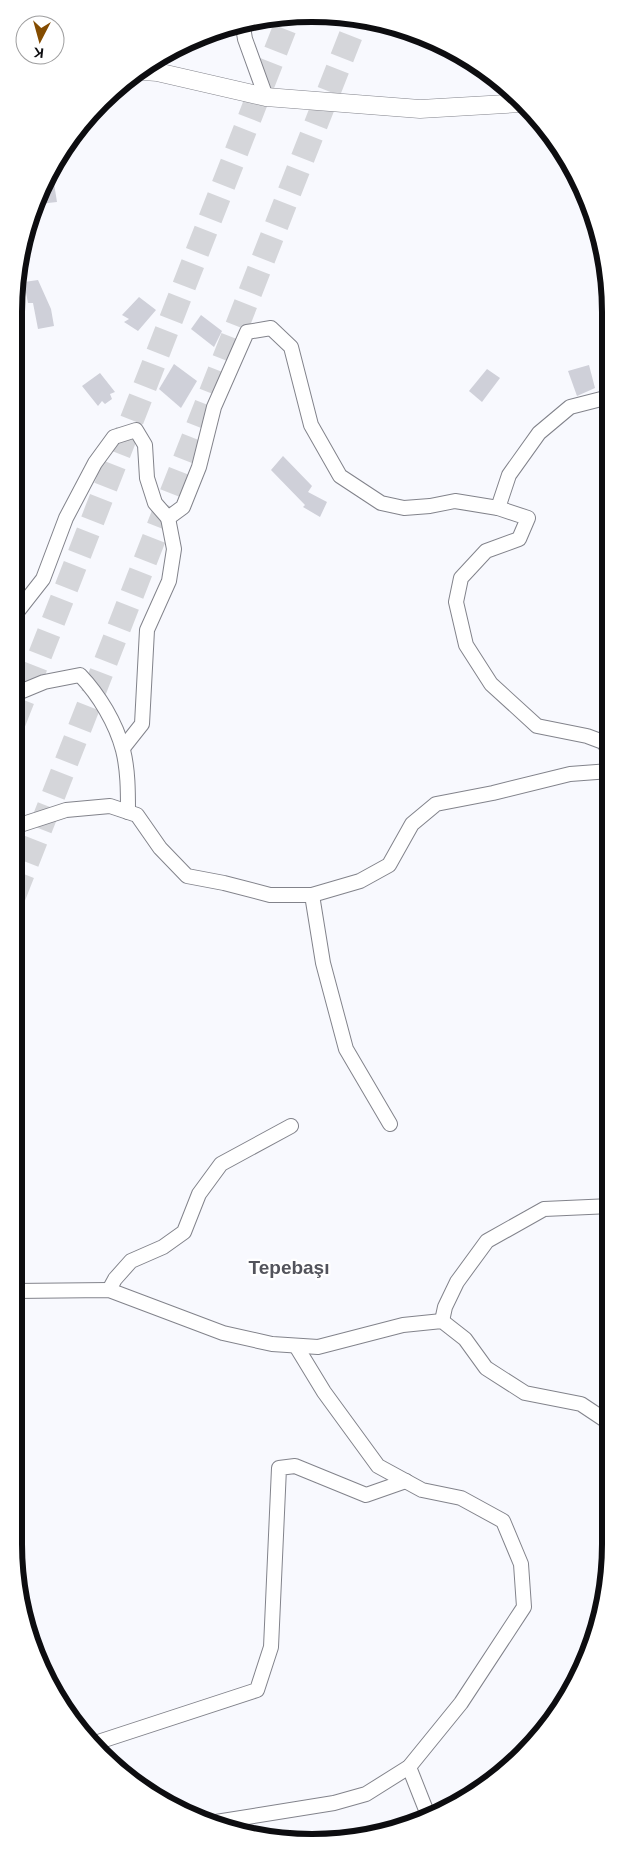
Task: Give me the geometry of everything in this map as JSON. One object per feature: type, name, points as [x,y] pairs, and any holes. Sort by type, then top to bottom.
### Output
[{"type":"street","points":[[244,31],[266,97]]},
{"type":"street","points":[[150,71],[266,97],[420,109],[514,103]]},
{"type":"street","points":[[168,518],[183,507],[199,467],[214,407],[247,332],[271,328],[291,347],[310,425],[340,476],[381,503],[404,508],[430,506],[455,501],[498,508],[528,518],[519,539],[486,551],[461,578],[456,602],[466,645],[491,684],[537,726],[587,736],[602,742]]},
{"type":"street","points":[[498,508],[509,475],[539,433],[570,407],[602,399]]},
{"type":"street","points":[[22,606],[43,579],[66,518],[95,463],[114,437],[136,430],[145,445],[147,478],[155,503],[168,518],[174,549],[169,580],[147,630],[142,724],[123,748]]},
{"type":"street","points":[[22,691],[44,682],[80,676],[95,692],[123,748],[127,773],[128,812]]},
{"type":"street","points":[[22,824],[66,810],[110,806],[137,815],[160,848],[187,876],[270,895],[312,895],[360,881],[389,865],[412,824],[436,804],[493,793],[570,774],[602,772]]},
{"type":"street","points":[[312,895],[323,964],[346,1049],[390,1124]]},
{"type":"street","points":[[110,1290],[115,1279],[131,1261],[163,1246],[184,1232],[199,1194],[222,1164],[291,1126]]},
{"type":"street","points":[[442,1321],[445,1307],[457,1282],[487,1241],[544,1209],[602,1206]]},
{"type":"street","points":[[22,1291],[110,1290],[223,1333],[272,1344],[296,1346],[318,1347],[403,1325],[442,1321],[465,1338],[486,1368],[525,1394],[582,1404],[602,1418]]},
{"type":"street","points":[[226,1820],[334,1804],[366,1794],[410,1767],[461,1704],[524,1607],[521,1564],[503,1521],[461,1498],[422,1490],[378,1466],[324,1392],[296,1346]]},
{"type":"street","points":[[100,1741],[257,1690],[271,1647],[279,1468],[295,1466],[366,1495],[406,1481]]},
{"type":"street","points":[[410,1767],[426,1810]]},
{"type":"building","points":[[54,181],[57,202],[44,203]]},
{"type":"building","points":[[38,280],[51,309],[54,326],[38,329],[33,303],[28,303],[24,282]]},
{"type":"building","points":[[139,297],[156,310],[138,331],[124,322],[129,319],[122,315]]},
{"type":"building","points":[[201,315],[222,331],[214,347],[191,329]]},
{"type":"building","points":[[174,364],[197,381],[181,408],[159,389]]},
{"type":"building","points":[[589,365],[595,388],[577,396],[568,371]]},
{"type":"building","points":[[487,369],[500,378],[482,402],[469,391]]},
{"type":"building","points":[[100,373],[115,392],[110,394],[112,399],[105,404],[102,401],[98,406],[82,386]]},
{"type":"building","points":[[283,456],[312,486],[308,492],[327,502],[320,517],[303,507],[305,505],[271,470]]},
{"type":"tunnel","points":[[22,701],[286,24]]},
{"type":"tunnel","points":[[22,876],[355,26]]},
{"type":"district","name":"Tepebaşı","points":[[289,1267]]}]
